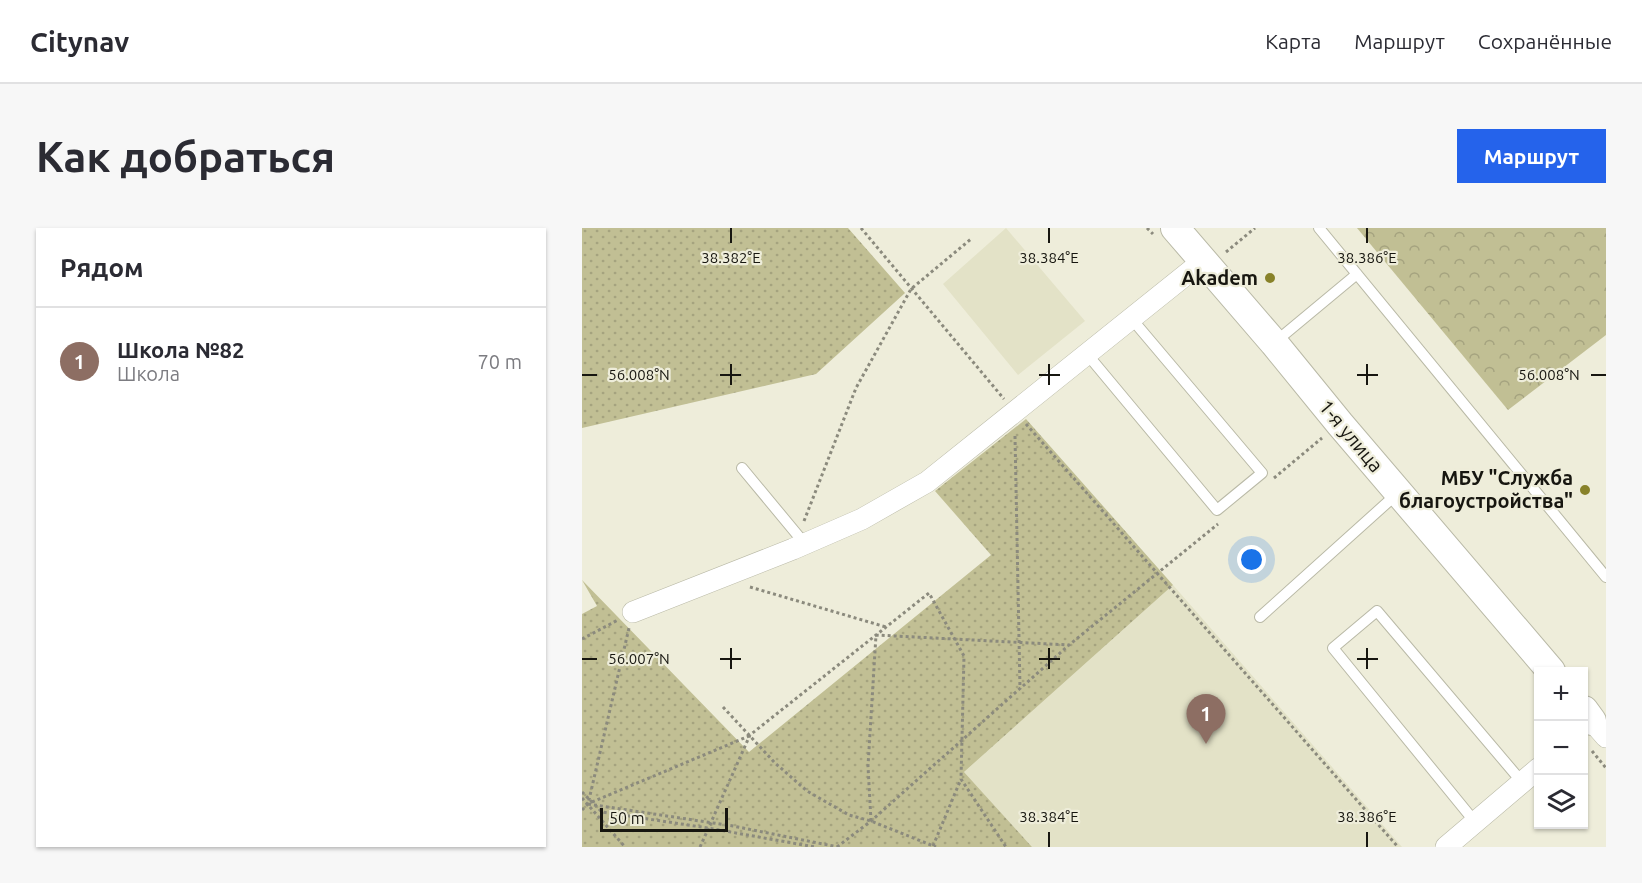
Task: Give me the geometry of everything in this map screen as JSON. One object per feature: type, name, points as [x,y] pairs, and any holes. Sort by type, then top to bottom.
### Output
[{"type":"street","name":"1-я улица","points":[[1175,228],[1547,667]]},
{"type":"street","points":[[633,612],[720,579],[862,519],[927,482],[1203,261]]},
{"type":"street","points":[[1446,847],[1534,772]]},
{"type":"lane","points":[[1319,228],[1606,577]]},
{"type":"lane","points":[[1274,343],[1357,274]]},
{"type":"lane","points":[[1087,354],[1217,510],[1262,473],[1131,318]]},
{"type":"lane","points":[[742,468],[799,546]]},
{"type":"lane","points":[[1260,617],[1399,492]]},
{"type":"lane","points":[[1475,822],[1333,648],[1377,611],[1522,782]]},
{"type":"path","points":[[861,228],[1015,411],[1398,847]]},
{"type":"path","points":[[799,546],[856,388],[911,289],[971,239]]},
{"type":"path","points":[[1015,411],[1020,689]]},
{"type":"path","points":[[1272,480],[1340,424]]},
{"type":"path","points":[[591,803],[837,847],[871,821],[1069,645],[1218,523]]},
{"type":"path","points":[[720,579],[886,627]]},
{"type":"path","points":[[582,810],[591,803],[750,735],[929,593],[964,656],[961,779],[934,846],[871,821],[849,815],[807,792],[775,763],[750,735],[723,707]]},
{"type":"path","points":[[582,639],[633,612]]},
{"type":"path","points":[[591,803],[633,612]]},
{"type":"path","points":[[876,635],[1069,645]]},
{"type":"path","points":[[871,821],[868,766],[876,635]]},
{"type":"path","points":[[1594,726],[1606,768]]},
{"type":"path","points":[[699,847],[750,735]]},
{"type":"path","points":[[961,779],[1006,847]]},
{"type":"path","points":[[582,792],[625,847]]},
{"type":"path","points":[[582,798],[602,812],[815,847]]},
{"type":"shaded area","points":[[1006,228],[1085,321],[1018,375],[943,284]]},
{"type":"shaded area","points":[[1173,585],[1402,847],[1032,847],[964,772]]},
{"type":"green space","points":[[582,228],[848,228],[905,293],[816,374],[582,428]]},
{"type":"green space","points":[[1357,228],[1606,228],[1606,335],[1508,410]]},
{"type":"green space","points":[[1026,419],[1173,585],[964,772],[1032,847],[582,847],[582,614],[597,606],[582,580],[749,752],[991,555],[935,491]]},
{"type":"place","name":"Akadem","points":[[1270,278]]},
{"type":"place","name":"МБУ \"Служба благоустройства\"","points":[[1585,490]]},
{"type":"place","name":"Школа №82","points":[[1206,744]]}]
